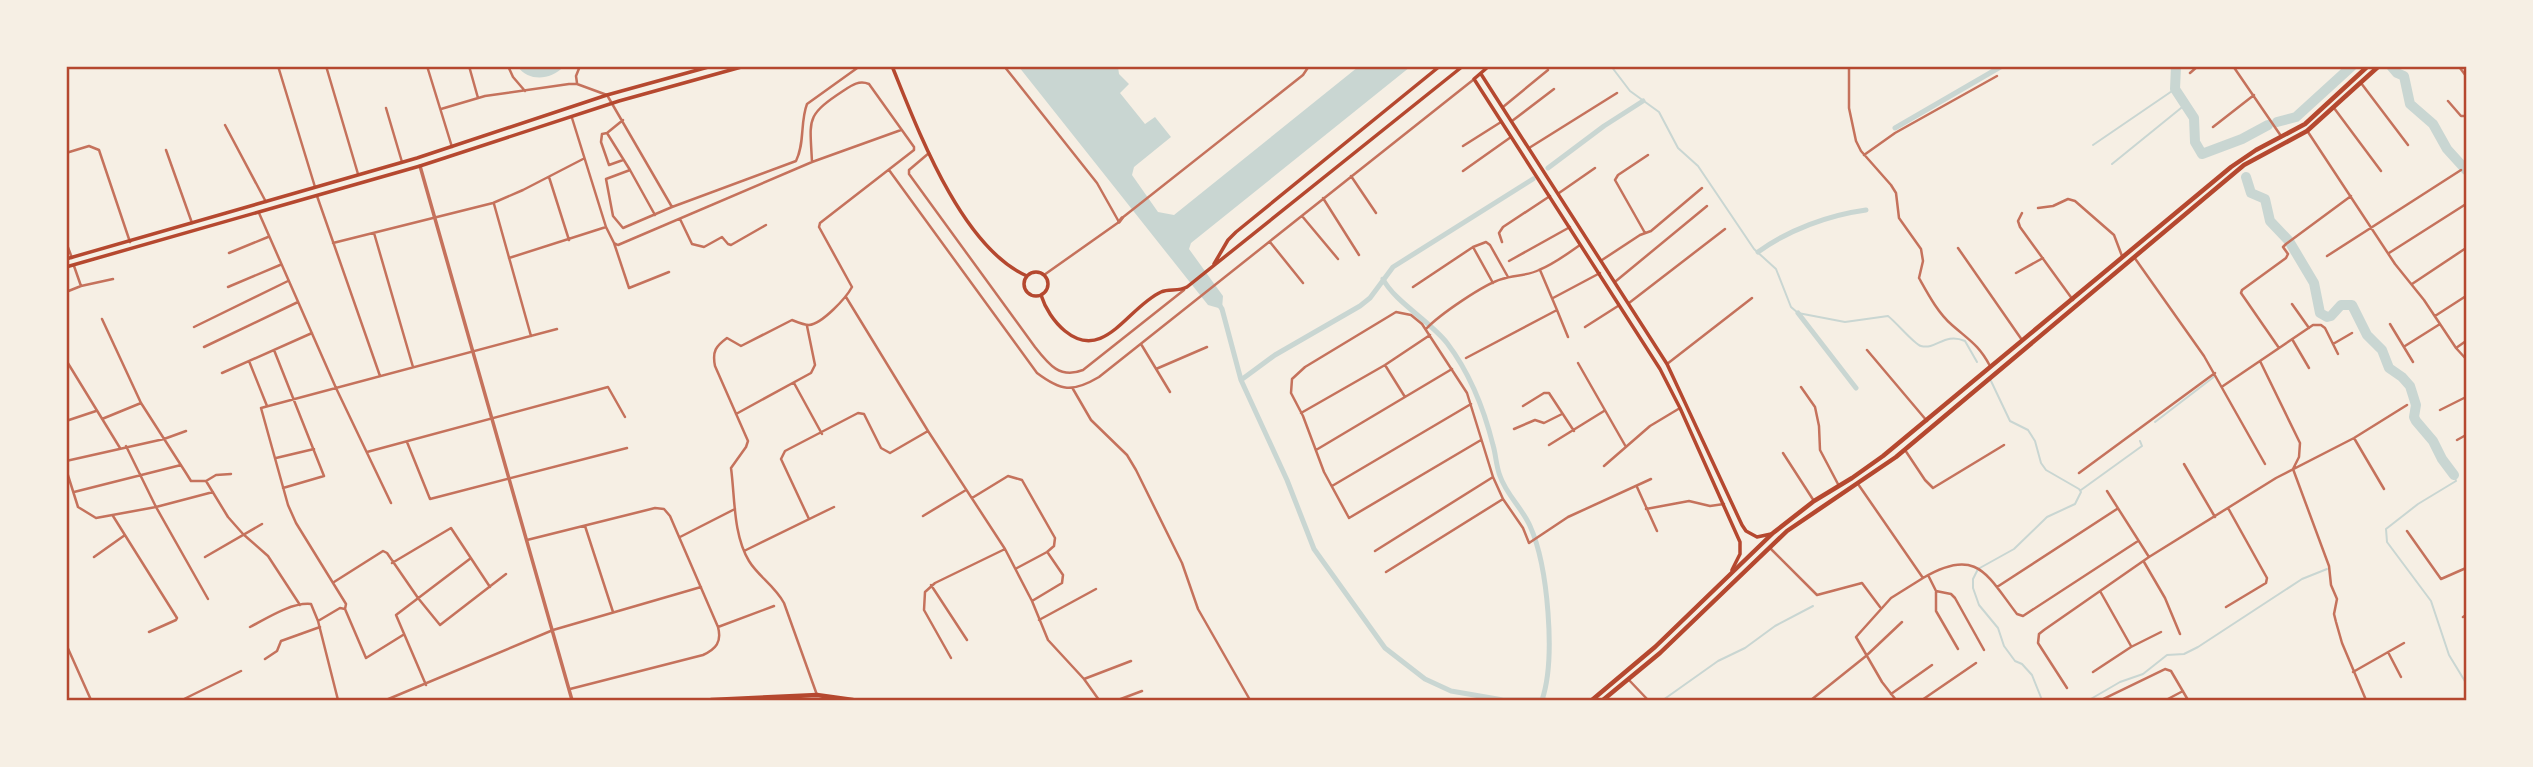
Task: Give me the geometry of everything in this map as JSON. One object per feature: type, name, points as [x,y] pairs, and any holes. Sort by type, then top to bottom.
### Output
[{"type":"main road","points":[[69,259],[417,158],[607,96],[712,66]]},
{"type":"main road","points":[[66,267],[419,166],[612,103],[745,66]]},
{"type":"main road","points":[[892,66],[944,183],[980,236],[1008,266],[1027,276]]},
{"type":"main road","points":[[1210,269],[1236,232],[1440,66]]},
{"type":"main road","points":[[1041,295],[1058,325],[1074,338],[1087,343],[1102,338],[1161,292],[1185,289],[1463,66]]},
{"type":"main road","points":[[1489,66],[1474,79],[1600,273],[1660,369],[1680,408],[1740,542],[1737,564],[1727,577]]},
{"type":"main road","points":[[1592,701],[1655,647],[1773,533],[1814,501],[1884,456],[2073,300],[2122,256],[2246,156],[2311,119],[2368,66]]},
{"type":"main road","points":[[1603,701],[1660,653],[1797,523],[1905,450],[2251,160],[2307,131],[2379,66]]},
{"type":"main road","points":[[1481,74],[1667,364],[1742,525],[1746,531],[1757,537],[1773,533]]},
{"type":"main road","points":[[569,108],[572,118]]},
{"type":"main road","points":[[417,158],[419,166]]},
{"type":"main road","points":[[315,187],[317,196]]},
{"type":"main road","points":[[2204,190],[2209,196]]},
{"type":"main road","points":[[1034,272],[1044,275],[1048,286],[1041,295],[1033,295],[1027,291],[1024,284],[1027,276],[1034,272]]},
{"type":"main road","points":[[1884,456],[1888,463]]},
{"type":"main road","points":[[1655,647],[1660,653]]},
{"type":"main road","points":[[711,701],[817,695],[853,701]]},
{"type":"street","points":[[278,66],[315,187]]},
{"type":"street","points":[[326,66],[358,174]]},
{"type":"street","points":[[427,66],[452,147]]},
{"type":"street","points":[[469,66],[478,98]]},
{"type":"street","points":[[508,66],[525,91]]},
{"type":"street","points":[[577,84],[576,76],[580,66]]},
{"type":"street","points":[[689,66],[691,72]]},
{"type":"street","points":[[630,170],[606,179],[613,216],[624,228],[672,207],[796,161],[800,153],[807,104],[860,66]]},
{"type":"street","points":[[1004,66],[1097,183],[1120,220]]},
{"type":"street","points":[[1044,275],[1120,220],[1303,75],[1309,66]]},
{"type":"street","points":[[1849,66],[1849,108],[1856,141],[1864,155],[1896,193],[1899,218],[1921,249],[1923,261],[1919,278],[1940,312],[1952,326],[1978,346],[1990,366]]},
{"type":"street","points":[[2190,73],[2199,66]]},
{"type":"street","points":[[2233,66],[2282,136]]},
{"type":"street","points":[[2460,68],[2466,76]]},
{"type":"street","points":[[1503,107],[1548,70]]},
{"type":"street","points":[[1864,155],[1895,133],[1997,76]]},
{"type":"street","points":[[889,170],[1037,373],[1050,383],[1073,389],[1099,377],[1474,79]]},
{"type":"street","points":[[812,162],[811,129],[814,113],[855,83],[869,84],[914,150],[820,223],[832,253],[852,287],[846,297],[817,323],[807,326],[792,320],[741,346],[727,338],[716,346],[713,355],[715,366],[748,441],[731,468],[735,509],[744,551],[752,566],[784,603],[817,695]]},
{"type":"street","points":[[2361,83],[2408,145]]},
{"type":"street","points":[[441,109],[478,98],[577,84],[607,96],[672,207]]},
{"type":"street","points":[[1512,121],[1554,89]]},
{"type":"street","points":[[1529,148],[1616,93]]},
{"type":"street","points":[[2213,127],[2254,95]]},
{"type":"street","points":[[2448,101],[2461,116],[2466,116]]},
{"type":"street","points":[[386,108],[402,162]]},
{"type":"street","points":[[2334,108],[2381,171]]},
{"type":"street","points":[[572,118],[583,159],[629,288],[669,272]]},
{"type":"street","points":[[623,120],[602,134],[601,142],[609,165],[623,160]]},
{"type":"street","points":[[1463,146],[1501,122]]},
{"type":"street","points":[[225,125],[266,202]]},
{"type":"street","points":[[614,243],[618,245],[812,162],[901,130]]},
{"type":"street","points":[[2307,131],[2389,254],[2466,359]]},
{"type":"street","points":[[607,133],[655,215]]},
{"type":"street","points":[[1462,171],[1511,137]]},
{"type":"street","points":[[66,153],[89,146],[99,150],[130,242]]},
{"type":"street","points":[[166,150],[192,223]]},
{"type":"street","points":[[929,153],[909,170],[909,174],[1035,347],[1056,371],[1065,373],[1083,370],[1185,289]]},
{"type":"street","points":[[1645,233],[1615,180],[1647,155]]},
{"type":"street","points":[[333,243],[493,203],[583,159]]},
{"type":"street","points":[[419,166],[572,701]]},
{"type":"street","points":[[1559,193],[1595,168]]},
{"type":"street","points":[[2327,256],[2461,170]]},
{"type":"street","points":[[1350,176],[1376,213]]},
{"type":"street","points":[[549,177],[569,240]]},
{"type":"street","points":[[1602,260],[1651,231],[1702,188]]},
{"type":"street","points":[[317,196],[380,376]]},
{"type":"street","points":[[1502,242],[1499,233],[1503,227],[1550,196]]},
{"type":"street","points":[[2279,348],[2241,293],[2242,290],[2286,258],[2288,254],[2284,247],[2290,240],[2351,196]]},
{"type":"street","points":[[1323,198],[1359,255]]},
{"type":"street","points":[[2038,208],[2053,206],[2068,199],[2075,201],[2113,234],[2122,256]]},
{"type":"street","points":[[493,203],[531,336]]},
{"type":"street","points":[[2389,254],[2466,204]]},
{"type":"street","points":[[1616,281],[1707,206]]},
{"type":"street","points":[[259,213],[336,388],[391,503]]},
{"type":"street","points":[[2022,213],[2018,221],[2020,227],[2073,300]]},
{"type":"street","points":[[1302,216],[1338,259]]},
{"type":"street","points":[[680,219],[692,244],[704,247],[722,237],[731,245],[766,225]]},
{"type":"street","points":[[509,258],[606,227]]},
{"type":"street","points":[[1509,261],[1570,227]]},
{"type":"street","points":[[1629,303],[1725,229]]},
{"type":"street","points":[[374,233],[413,367]]},
{"type":"street","points":[[229,253],[268,236]]},
{"type":"street","points":[[66,242],[69,259]]},
{"type":"street","points":[[1270,242],[1303,283]]},
{"type":"street","points":[[1413,287],[1473,247],[1486,242],[1490,244],[1508,277]]},
{"type":"street","points":[[1428,327],[1493,283],[1540,270],[1581,244]]},
{"type":"street","points":[[1473,247],[1493,283]]},
{"type":"street","points":[[1958,248],[2022,340]]},
{"type":"street","points":[[2412,284],[2466,248]]},
{"type":"street","points":[[2133,257],[2215,373],[2265,464]]},
{"type":"street","points":[[2016,273],[2043,258]]},
{"type":"street","points":[[74,265],[81,286]]},
{"type":"street","points":[[228,287],[281,265]]},
{"type":"street","points":[[1540,270],[1567,337]]},
{"type":"street","points":[[1553,299],[1600,273]]},
{"type":"street","points":[[66,292],[113,279]]},
{"type":"street","points":[[194,327],[288,281]]},
{"type":"street","points":[[2435,316],[2466,296]]},
{"type":"street","points":[[846,297],[928,431],[1005,549],[1032,601],[1048,640],[1084,679],[1099,701]]},
{"type":"street","points":[[1667,364],[1752,298]]},
{"type":"street","points":[[204,347],[298,302]]},
{"type":"street","points":[[2292,304],[2309,328]]},
{"type":"street","points":[[1586,327],[1620,305]]},
{"type":"street","points":[[1466,358],[1557,310]]},
{"type":"street","points":[[1482,440],[1349,518],[1291,393],[1292,379],[1300,370],[1396,312],[1411,315],[1428,327],[1430,335],[1467,393],[1471,404],[1482,440],[1493,477],[1529,543],[1568,517],[1651,479]]},
{"type":"street","points":[[102,319],[141,403],[191,481],[206,481],[216,475],[231,474]]},
{"type":"street","points":[[2390,324],[2413,362]]},
{"type":"street","points":[[2405,346],[2440,324]]},
{"type":"street","points":[[2222,386],[2309,328],[2321,325],[2338,354]]},
{"type":"street","points":[[736,414],[814,370],[807,326]]},
{"type":"street","points":[[403,635],[366,658],[345,609],[346,604],[296,523],[283,488],[261,408],[557,329]]},
{"type":"street","points":[[222,373],[312,333]]},
{"type":"street","points":[[2333,344],[2352,333]]},
{"type":"street","points":[[1301,413],[1385,365],[1430,335]]},
{"type":"street","points":[[2291,340],[2309,368]]},
{"type":"street","points":[[2456,348],[2466,341]]},
{"type":"street","points":[[1141,344],[1170,392]]},
{"type":"street","points":[[1156,369],[1207,346]]},
{"type":"street","points":[[274,350],[324,476],[283,488]]},
{"type":"street","points":[[1867,351],[1927,421]]},
{"type":"street","points":[[66,360],[120,448]]},
{"type":"street","points":[[2260,361],[2300,443],[2299,457],[2293,469],[2329,566],[2331,585],[2337,599],[2334,614],[2336,622],[2366,701]]},
{"type":"street","points":[[249,362],[267,406]]},
{"type":"street","points":[[1578,363],[1626,447]]},
{"type":"street","points":[[1385,365],[1405,397]]},
{"type":"street","points":[[1316,450],[1452,369]]},
{"type":"street","points":[[2079,473],[2215,373]]},
{"type":"street","points":[[794,383],[822,434]]},
{"type":"street","points":[[367,453],[608,387],[625,417]]},
{"type":"street","points":[[1801,387],[1815,407],[1820,450],[1839,486]]},
{"type":"street","points":[[1073,389],[1091,420],[1127,455],[1136,470],[1182,564],[1198,609],[1250,701]]},
{"type":"street","points":[[1524,405],[1547,393],[1574,431]]},
{"type":"street","points":[[2440,410],[2466,397]]},
{"type":"street","points":[[102,419],[141,403]]},
{"type":"street","points":[[1332,486],[1471,404]]},
{"type":"street","points":[[2067,688],[2038,643],[2044,631],[2149,557],[2293,469],[2354,438],[2407,405]]},
{"type":"street","points":[[1604,466],[1650,426],[1680,408]]},
{"type":"street","points":[[66,421],[97,410]]},
{"type":"street","points":[[1549,445],[1604,411]]},
{"type":"street","points":[[809,519],[781,456],[785,451],[861,413],[881,448],[890,453],[928,431]]},
{"type":"street","points":[[1514,429],[1535,420],[1544,423],[1562,414]]},
{"type":"street","points":[[66,461],[164,439],[186,431]]},
{"type":"street","points":[[2457,440],[2466,435]]},
{"type":"street","points":[[2354,438],[2384,489]]},
{"type":"street","points":[[407,442],[430,499],[627,448]]},
{"type":"street","points":[[1905,450],[1933,488],[2004,445]]},
{"type":"street","points":[[126,446],[156,507],[208,599]]},
{"type":"street","points":[[276,458],[314,449]]},
{"type":"street","points":[[1783,453],[1814,501]]},
{"type":"street","points":[[2184,464],[2215,516]]},
{"type":"street","points":[[74,492],[181,465]]},
{"type":"street","points":[[66,469],[78,507],[96,518],[156,507],[214,492]]},
{"type":"street","points":[[972,498],[1008,476],[1022,480],[1055,538],[1054,546],[1047,552],[1015,569]]},
{"type":"street","points":[[1375,551],[1493,477]]},
{"type":"street","points":[[206,481],[243,534],[268,556],[300,605]]},
{"type":"street","points":[[1858,484],[1923,578]]},
{"type":"street","points":[[1637,487],[1657,531]]},
{"type":"street","points":[[923,516],[966,490]]},
{"type":"street","points":[[2107,491],[2149,557]]},
{"type":"street","points":[[1386,572],[1503,499]]},
{"type":"street","points":[[1646,509],[1689,501],[1710,506],[1724,504]]},
{"type":"street","points":[[744,551],[834,507]]},
{"type":"street","points":[[527,540],[660,508],[668,512],[718,627],[720,637],[717,646],[703,655],[570,689]]},
{"type":"street","points":[[2226,607],[2266,583],[2267,578],[2228,508]]},
{"type":"street","points":[[680,537],[735,509]]},
{"type":"street","points":[[1997,587],[2117,509]]},
{"type":"street","points":[[113,516],[177,618],[176,621],[149,632]]},
{"type":"street","points":[[205,557],[262,524]]},
{"type":"street","points":[[585,526],[613,612]]},
{"type":"street","points":[[393,563],[451,528],[490,587]]},
{"type":"street","points":[[2407,531],[2441,579],[2466,568]]},
{"type":"street","points":[[94,557],[125,535]]},
{"type":"street","points":[[1896,701],[1866,656],[1856,635],[1880,607],[1899,591],[1956,564],[1973,565],[1985,572],[2017,614],[2024,616],[2138,541]]},
{"type":"street","points":[[1769,548],[1817,595],[1862,583],[1880,607]]},
{"type":"street","points":[[951,658],[924,610],[924,596],[931,585],[1005,549]]},
{"type":"street","points":[[334,582],[383,551],[440,625],[506,574]]},
{"type":"street","points":[[1032,601],[1062,583],[1063,575],[1047,552]]},
{"type":"street","points":[[426,685],[396,615],[471,558]]},
{"type":"street","points":[[2143,561],[2165,598],[2180,634]]},
{"type":"street","points":[[1928,575],[1936,591],[1936,611],[1958,649]]},
{"type":"street","points":[[931,585],[967,640]]},
{"type":"street","points":[[386,701],[553,630],[702,586]]},
{"type":"street","points":[[1039,620],[1096,589]]},
{"type":"street","points":[[1936,591],[1951,594],[1955,598],[1984,650]]},
{"type":"street","points":[[2100,592],[2132,647]]},
{"type":"street","points":[[250,627],[281,612],[311,604],[320,627],[338,701]]},
{"type":"street","points":[[718,627],[774,606]]},
{"type":"street","points":[[318,621],[340,608],[345,609]]},
{"type":"street","points":[[1811,701],[1902,622]]},
{"type":"street","points":[[265,659],[277,651],[281,641],[320,627]]},
{"type":"street","points":[[2093,673],[2132,647],[2161,632]]},
{"type":"street","points":[[2353,672],[2404,643]]},
{"type":"street","points":[[66,644],[91,701]]},
{"type":"street","points":[[2388,652],[2401,677]]},
{"type":"street","points":[[1084,679],[1131,661]]},
{"type":"street","points":[[1922,701],[1976,663]]},
{"type":"street","points":[[1891,694],[1931,665]]},
{"type":"street","points":[[2101,701],[2165,669],[2171,671],[2188,701]]},
{"type":"street","points":[[182,701],[241,671]]},
{"type":"street","points":[[1628,679],[1648,701]]},
{"type":"street","points":[[1118,701],[1142,691]]},
{"type":"street","points":[[2166,701],[2183,691]]},
{"type":"shaded area","points":[[518,67],[563,67],[552,75],[540,78],[528,75]]},
{"type":"shaded area","points":[[1019,67],[1118,67],[1119,74],[1129,84],[1120,93],[1145,124],[1155,117],[1171,137],[1134,167],[1132,175],[1158,212],[1174,215],[1358,67],[1410,67],[1191,243],[1189,249],[1223,296],[1222,309],[1208,305]]},
{"type":"waterway","points":[[1611,66],[1630,91],[1659,112],[1678,148],[1698,166],[1754,249],[1776,269],[1791,307],[1798,313],[1845,322],[1888,316],[1921,346],[1932,346],[1952,339],[1965,341],[1977,362]]},
{"type":"waterway","points":[[1895,128],[2002,66]]},
{"type":"waterway","points":[[2176,66],[2175,89],[2194,118],[2195,142],[2202,154],[2242,139],[2268,125]]},
{"type":"waterway","points":[[2277,122],[2296,117],[2352,66]]},
{"type":"waterway","points":[[2391,66],[2404,76],[2410,104],[2433,124],[2447,149],[2466,170]]},
{"type":"waterway","points":[[2093,145],[2175,89]]},
{"type":"waterway","points":[[1548,168],[1643,101]]},
{"type":"waterway","points":[[2112,164],[2186,104]]},
{"type":"waterway","points":[[2246,177],[2251,193],[2265,199],[2270,221],[2289,241],[2314,283],[2320,313],[2327,317],[2341,305],[2352,305],[2367,335],[2382,350],[2389,368],[2410,386],[2416,405],[2414,417],[2454,475]]},
{"type":"waterway","points":[[1241,380],[1275,355],[1360,306],[1370,298],[1393,267],[1533,179]]},
{"type":"waterway","points":[[1758,252],[1809,225],[1866,210]]},
{"type":"waterway","points":[[1383,279],[1395,295],[1440,335],[1462,366],[1485,418],[1503,483],[1530,526],[1541,564],[1548,613],[1549,661],[1542,700]]},
{"type":"waterway","points":[[1218,303],[1222,309],[1241,380],[1287,480],[1314,549],[1385,648],[1425,679],[1451,691],[1503,700],[1545,700]]},
{"type":"waterway","points":[[1798,313],[1856,388]]},
{"type":"waterway","points":[[2155,422],[2215,376]]},
{"type":"waterway","points":[[1991,381],[2010,421],[2028,430],[2035,441],[2041,463],[2046,470],[2081,492],[2075,504],[2047,517],[2014,549],[1978,569],[1973,579],[1979,605],[1998,628],[2004,646],[2015,661],[2022,664],[2032,675],[2042,700]]},
{"type":"waterway","points":[[2081,490],[2142,446],[2140,441]]},
{"type":"waterway","points":[[2454,475],[2456,481],[2418,504],[2386,529],[2387,542],[2431,601],[2449,655],[2466,683]]},
{"type":"waterway","points":[[2089,700],[2120,682],[2143,674],[2167,655],[2184,654],[2198,647],[2302,579],[2327,569]]},
{"type":"waterway","points":[[1663,700],[1718,661],[1745,648],[1775,626],[1813,606]]}]
